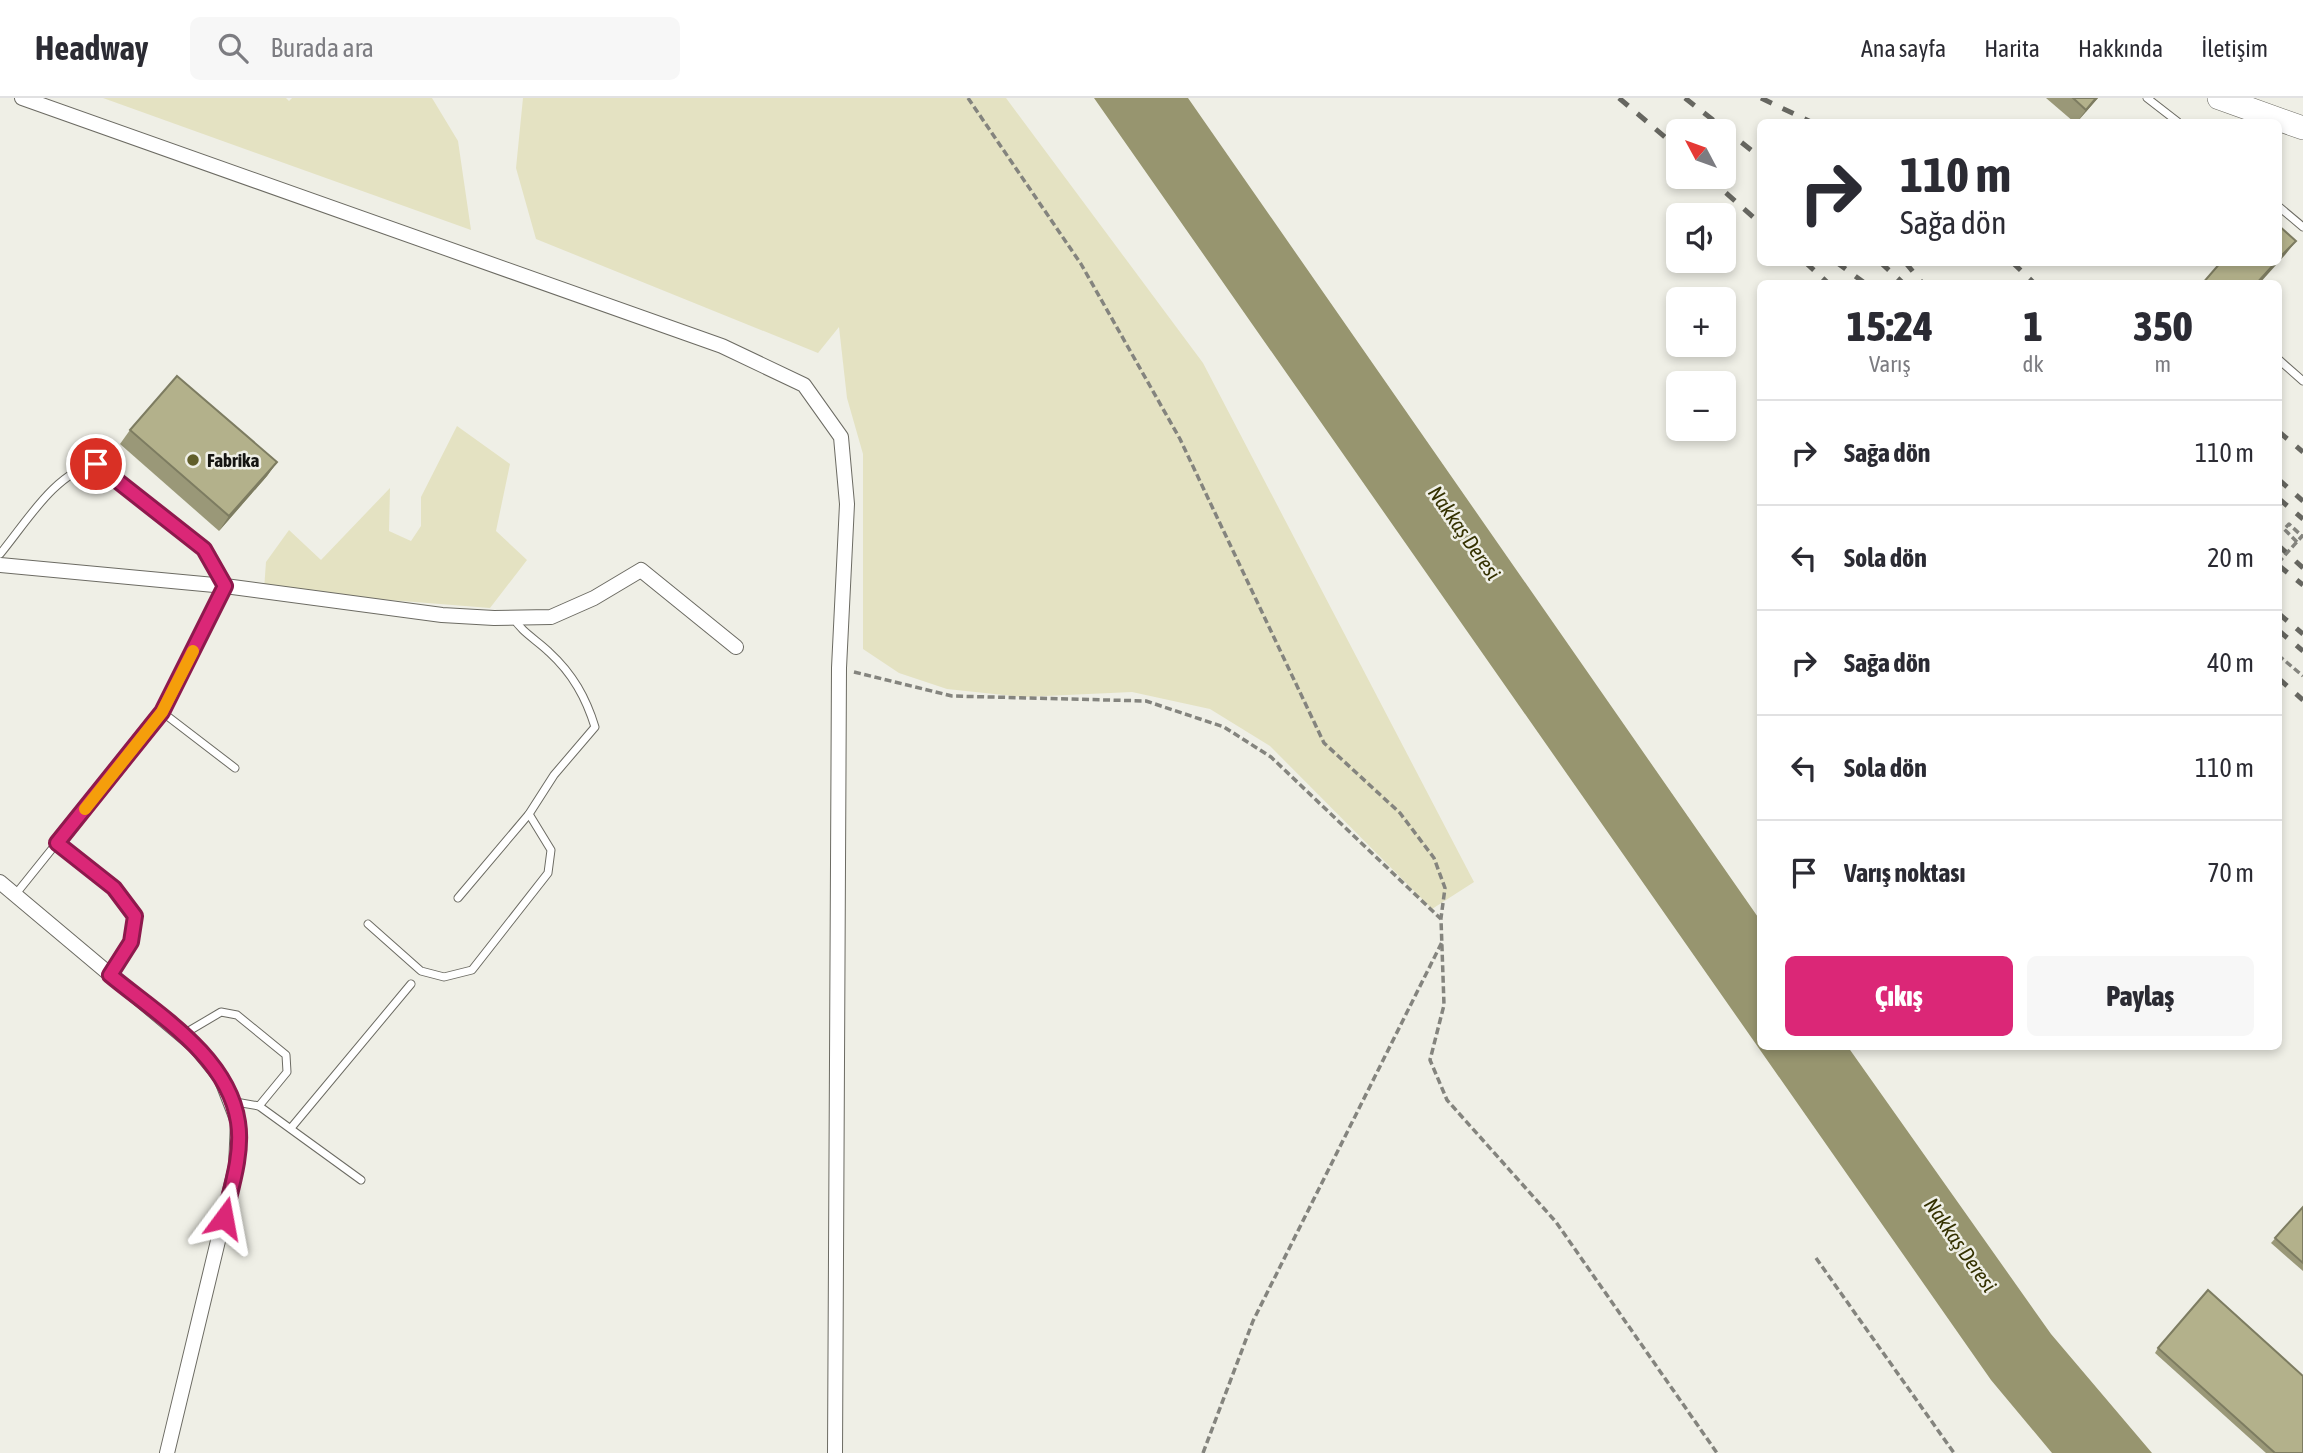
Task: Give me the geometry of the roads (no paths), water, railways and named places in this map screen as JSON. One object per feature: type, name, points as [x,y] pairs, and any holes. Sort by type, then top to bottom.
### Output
[{"type":"main road","points":[[2219,98],[2248,118]]},
{"type":"main road","points":[[2282,124],[2303,128]]},
{"type":"street","points":[[22,98],[722,346],[804,386],[841,437],[847,504],[839,668],[835,1453]]},
{"type":"street","points":[[0,565],[225,586],[442,615],[513,617],[551,617],[594,597],[641,570],[736,647]]},
{"type":"street","points":[[0,883],[182,1035],[221,1078],[238,1122],[236,1166],[167,1453]]},
{"type":"lane","points":[[2147,98],[2174,119]]},
{"type":"lane","points":[[2282,210],[2303,228]]},
{"type":"lane","points":[[2282,363],[2303,381]]},
{"type":"lane","points":[[0,554],[69,475],[77,468],[96,464],[204,549],[225,586],[162,712],[15,895]]},
{"type":"lane","points":[[458,898],[528,814],[554,775],[596,727],[584,693],[551,653],[518,626],[513,617]]},
{"type":"lane","points":[[162,712],[235,768]]},
{"type":"lane","points":[[369,924],[421,971],[444,977],[472,970],[548,873],[551,850],[528,814]]},
{"type":"lane","points":[[57,843],[114,888],[135,916],[131,942],[110,975]]},
{"type":"lane","points":[[290,1128],[411,984]]},
{"type":"lane","points":[[182,1035],[221,1013],[237,1015],[286,1055],[287,1072],[259,1106]]},
{"type":"lane","points":[[230,1101],[259,1106],[361,1180]]},
{"type":"water","name":"Nakkaş Deresi","points":[[1094,98],[1188,98],[1757,916],[1757,1046]]},
{"type":"water","name":"Nakkaş Deresi","points":[[1760,1050],[1850,1050],[2051,1334],[2152,1453],[2052,1453],[1991,1380]]},
{"type":"railway","points":[[1619,98],[1666,138]]},
{"type":"railway","points":[[1685,98],[1757,155]]},
{"type":"railway","points":[[1761,98],[1805,119]]},
{"type":"railway","points":[[1722,189],[1757,220]]},
{"type":"railway","points":[[1809,266],[1825,280]]},
{"type":"railway","points":[[1841,266],[1861,280]]},
{"type":"railway","points":[[1884,266],[1900,280]]},
{"type":"railway","points":[[1908,266],[1920,280]]},
{"type":"railway","points":[[2016,266],[2031,280]]},
{"type":"railway","points":[[2282,434],[2303,452]]},
{"type":"railway","points":[[2282,483],[2303,501]]},
{"type":"railway","points":[[2282,501],[2303,519]]},
{"type":"railway","points":[[2282,549],[2303,568]]},
{"type":"railway","points":[[2282,568],[2303,585]]},
{"type":"railway","points":[[2282,616],[2303,634]]},
{"type":"railway","points":[[2282,633],[2303,651]]},
{"type":"railway","points":[[2282,682],[2303,700]]},
{"type":"place","name":"Fabrika","points":[[193,460]]}]
